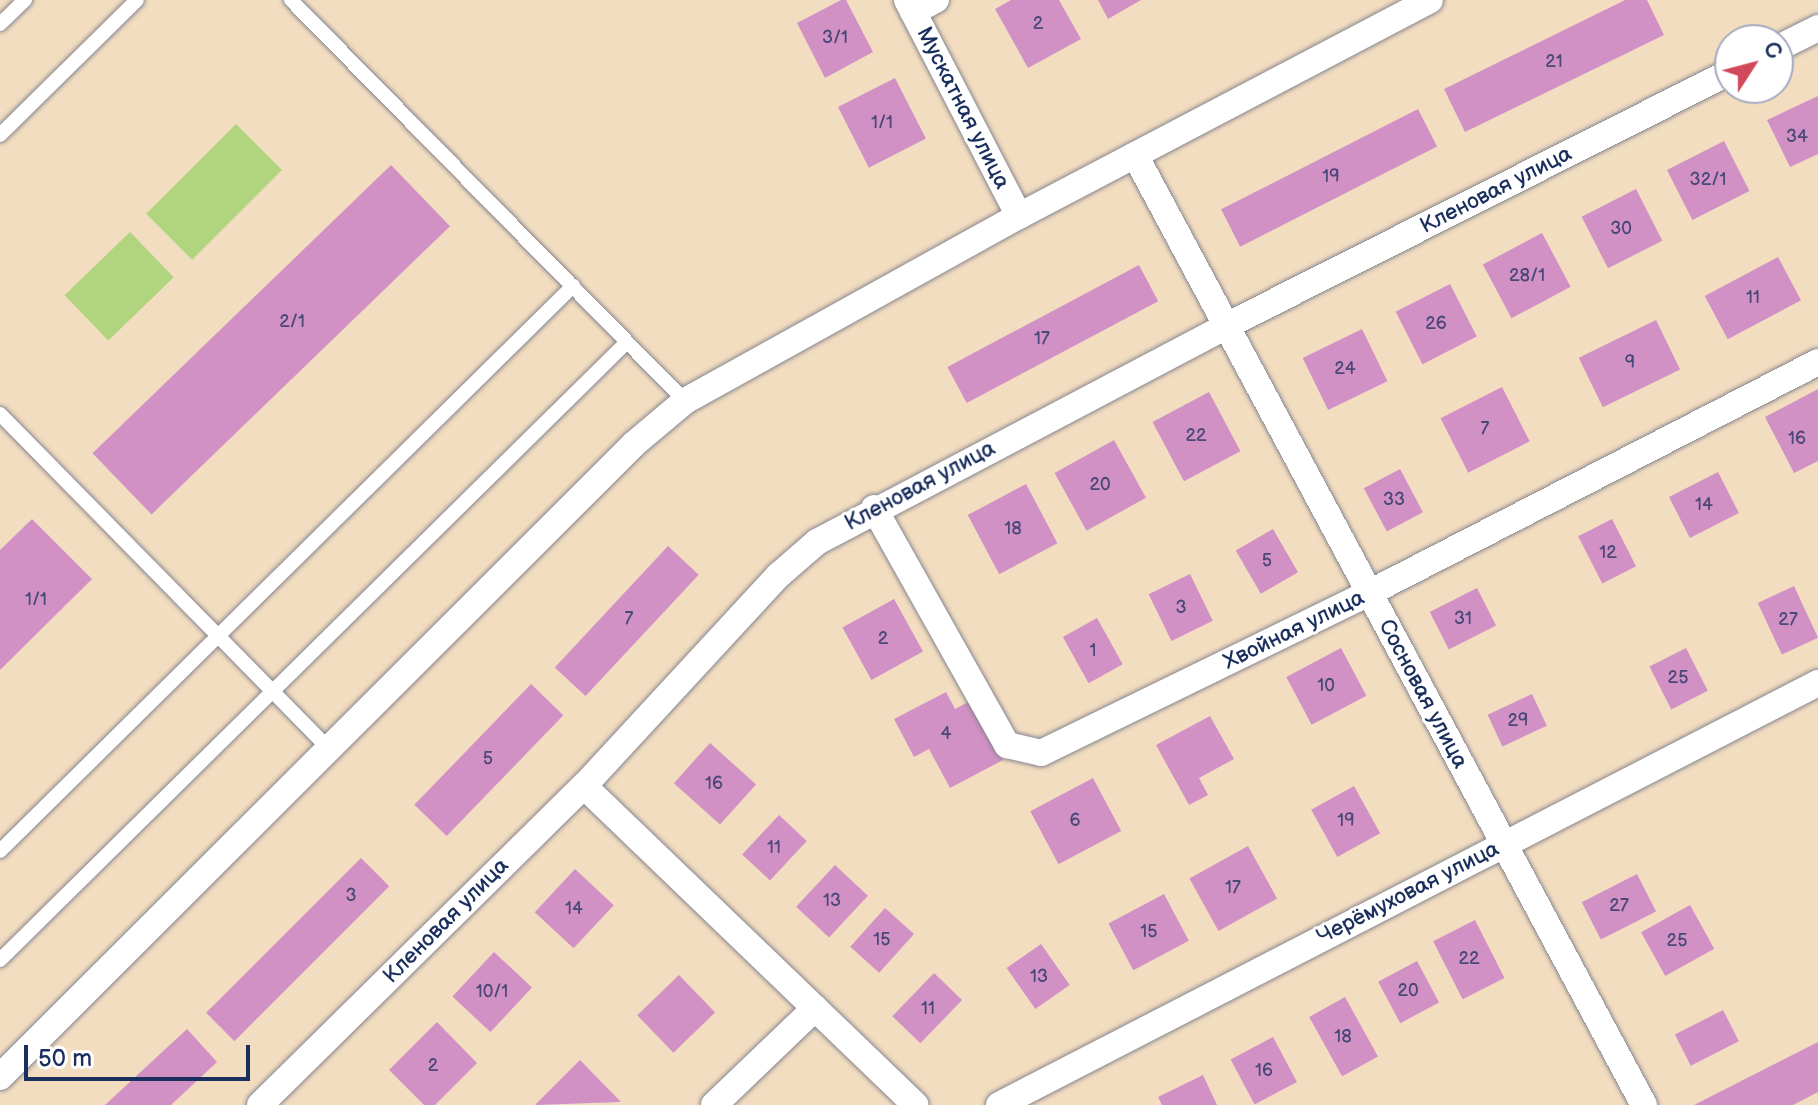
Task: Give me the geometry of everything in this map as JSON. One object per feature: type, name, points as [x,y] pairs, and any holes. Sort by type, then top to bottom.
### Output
[{"type":"street","points":[[0,1077],[634,444],[685,401],[1019,216],[1430,0]]},
{"type":"street","name":"Мускатная улица","points":[[919,4],[1019,216]]},
{"type":"street","points":[[1794,40],[1818,28]]},
{"type":"street","name":"Кленовая улица","points":[[260,1105],[584,786],[779,575],[817,542],[874,508],[1226,326],[1714,80]]},
{"type":"street","name":"Сосновая улица","points":[[1135,155],[1644,1105]]},
{"type":"street","name":"Хвойная улица","points":[[874,508],[1007,745],[1024,753],[1041,753],[1369,593],[1818,362]]},
{"type":"street","name":"Черёмуховая улица","points":[[999,1105],[1818,683]]},
{"type":"street","points":[[584,786],[916,1105]]},
{"type":"street","points":[[714,1105],[815,1008]]},
{"type":"lane","points":[[0,24],[25,0]]},
{"type":"lane","points":[[0,135],[137,0]]},
{"type":"lane","points":[[291,0],[685,401]]},
{"type":"lane","points":[[0,851],[573,286]]},
{"type":"lane","points":[[0,960],[627,342]]},
{"type":"lane","points":[[0,414],[329,749]]},
{"type":"green space","points":[[236,124],[282,170],[192,260],[146,214]]},
{"type":"green space","points":[[130,232],[174,277],[108,341],[65,295]]},
{"type":"building","points":[[846,0],[873,52],[825,78],[797,23]]},
{"type":"building","points":[[1011,0],[1059,0],[1081,39],[1028,68],[995,9]]},
{"type":"building","points":[[1098,0],[1141,0],[1108,19]]},
{"type":"building","points":[[1625,0],[1647,0],[1664,35],[1465,132],[1444,89]]},
{"type":"building","points":[[895,78],[926,139],[869,168],[838,107]]},
{"type":"building","points":[[1818,96],[1818,154],[1790,167],[1767,120]]},
{"type":"building","points":[[1418,109],[1437,146],[1240,247],[1221,209]]},
{"type":"building","points":[[1724,141],[1749,191],[1692,220],[1667,170]]},
{"type":"building","points":[[391,165],[450,226],[152,514],[92,453]]},
{"type":"building","points":[[1636,189],[1662,241],[1608,268],[1582,217]]},
{"type":"building","points":[[1542,233],[1571,287],[1511,318],[1483,264]]},
{"type":"building","points":[[1778,257],[1801,300],[1728,339],[1705,296]]},
{"type":"building","points":[[1139,265],[1158,301],[967,403],[947,367]]},
{"type":"building","points":[[1450,284],[1477,337],[1422,364],[1396,312]]},
{"type":"building","points":[[1656,320],[1680,369],[1603,407],[1579,358]]},
{"type":"building","points":[[1362,329],[1387,381],[1328,410],[1303,358]]},
{"type":"building","points":[[1502,387],[1530,441],[1468,473],[1441,418]]},
{"type":"building","points":[[1818,389],[1818,461],[1794,473],[1765,417]]},
{"type":"building","points":[[1209,392],[1240,451],[1184,481],[1152,422]]},
{"type":"building","points":[[1114,440],[1146,498],[1087,531],[1055,473]]},
{"type":"building","points":[[1400,469],[1423,512],[1387,532],[1364,488]]},
{"type":"building","points":[[1718,472],[1739,513],[1690,538],[1669,497]]},
{"type":"building","points":[[1026,484],[1057,543],[999,574],[968,515]]},
{"type":"building","points":[[32,519],[92,579],[0,670],[0,550]]},
{"type":"building","points":[[1612,519],[1636,566],[1602,583],[1578,536]]},
{"type":"building","points":[[1273,529],[1298,572],[1261,594],[1236,550]]},
{"type":"building","points":[[668,546],[699,575],[586,696],[555,667]]},
{"type":"building","points":[[1190,574],[1213,621],[1171,641],[1149,594]]},
{"type":"building","points":[[1794,586],[1818,638],[1782,655],[1758,603]]},
{"type":"building","points":[[1477,588],[1496,625],[1449,649],[1430,612]]},
{"type":"building","points":[[894,599],[923,651],[871,680],[842,628]]},
{"type":"building","points":[[1097,618],[1123,664],[1089,683],[1063,637]]},
{"type":"building","points":[[1341,648],[1366,696],[1312,725],[1286,677]]},
{"type":"building","points":[[1686,648],[1708,691],[1671,709],[1649,667]]},
{"type":"building","points":[[531,684],[563,715],[447,836],[414,805]]},
{"type":"building","points":[[946,692],[955,709],[972,700],[1003,760],[950,788],[929,749],[914,757],[894,719]]},
{"type":"building","points":[[1532,694],[1547,726],[1502,746],[1488,715]]},
{"type":"building","points":[[1210,716],[1234,759],[1199,778],[1208,795],[1189,805],[1156,745]]},
{"type":"building","points":[[710,743],[756,784],[720,825],[674,783]]},
{"type":"building","points":[[1093,778],[1121,831],[1058,864],[1030,811]]},
{"type":"building","points":[[1354,786],[1380,833],[1337,857],[1311,810]]},
{"type":"building","points":[[779,815],[807,841],[770,880],[742,854]]},
{"type":"building","points":[[1248,846],[1277,898],[1218,931],[1189,878]]},
{"type":"building","points":[[361,858],[389,886],[234,1041],[206,1013]]},
{"type":"building","points":[[835,865],[868,896],[829,937],[796,907]]},
{"type":"building","points":[[575,869],[614,905],[574,948],[535,912]]},
{"type":"building","points":[[1637,874],[1656,911],[1601,940],[1582,902]]},
{"type":"building","points":[[1164,894],[1189,941],[1133,970],[1108,924]]},
{"type":"building","points":[[1690,905],[1714,949],[1665,976],[1641,932]]},
{"type":"building","points":[[885,908],[914,934],[879,973],[850,947]]},
{"type":"building","points":[[1475,920],[1505,978],[1463,999],[1433,941]]},
{"type":"building","points":[[1041,944],[1070,985],[1035,1009],[1007,968]]},
{"type":"building","points":[[494,952],[532,987],[490,1032],[452,997]]},
{"type":"building","points":[[1417,961],[1439,1002],[1400,1023],[1378,982]]},
{"type":"building","points":[[934,973],[962,1000],[920,1043],[892,1016]]},
{"type":"building","points":[[679,975],[715,1012],[673,1053],[637,1015]]},
{"type":"building","points":[[1345,997],[1378,1056],[1342,1076],[1309,1017]]},
{"type":"building","points":[[1723,1010],[1739,1041],[1691,1066],[1675,1035]]},
{"type":"building","points":[[437,1022],[477,1063],[435,1105],[424,1105],[389,1070]]},
{"type":"building","points":[[187,1029],[217,1062],[171,1105],[105,1105]]},
{"type":"building","points":[[1273,1037],[1297,1082],[1255,1105],[1231,1060]]},
{"type":"building","points":[[1818,1042],[1818,1092],[1793,1105],[1694,1105]]},
{"type":"building","points":[[580,1060],[621,1102],[535,1105]]},
{"type":"building","points":[[1203,1075],[1217,1105],[1162,1105],[1158,1097]]}]
